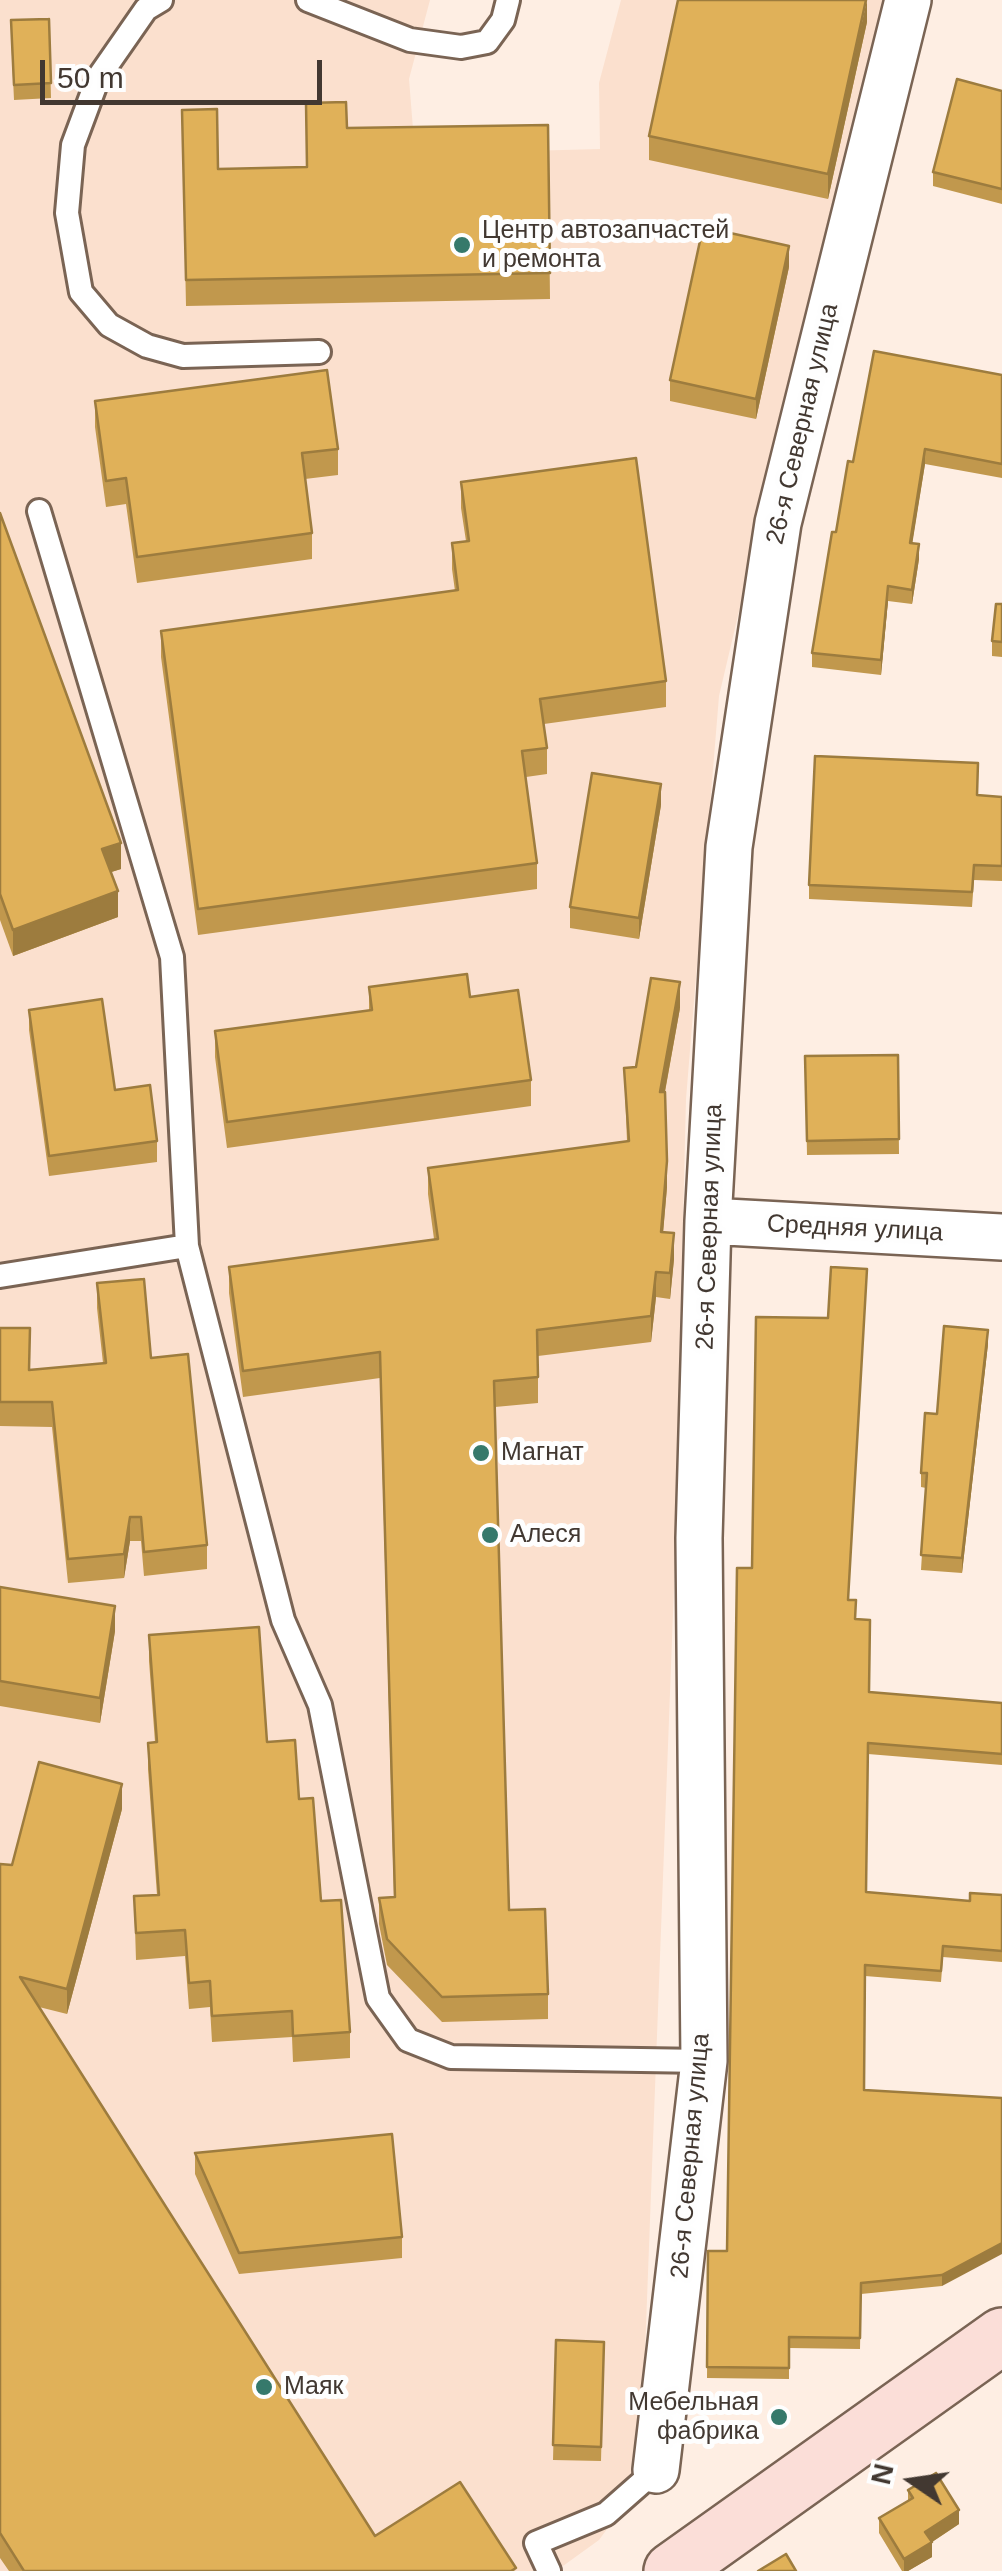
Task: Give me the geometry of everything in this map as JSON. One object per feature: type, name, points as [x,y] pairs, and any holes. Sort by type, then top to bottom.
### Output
[{"type":"main road","points":[[672,2571],[1002,2336]]},
{"type":"street","name":"26-я Северная улица","points":[[656,2470],[704,2061],[699,1538],[708,1222],[729,846],[778,523],[908,0]]},
{"type":"street","name":"Средняя улица","points":[[708,1222],[1002,1237]]},
{"type":"lane","points":[[161,0],[146,9],[98,78],[73,145],[68,214],[82,292],[109,324],[147,346],[182,356],[319,352]]},
{"type":"lane","points":[[308,0],[410,40],[461,47],[486,42],[502,20],[508,0]]},
{"type":"lane","points":[[39,510],[172,957],[186,1246],[283,1620],[320,1704],[378,1998],[408,2040],[451,2057],[704,2061]]},
{"type":"lane","points":[[0,1276],[186,1246]]},
{"type":"lane","points":[[549,2571],[536,2543],[606,2514],[656,2470]]},
{"type":"shaded area","points":[[0,0],[430,0],[409,79],[415,154],[600,149],[599,83],[621,0],[883,0],[719,696],[686,1099],[674,1587],[640,2484],[599,2540],[556,2571],[0,2571]]},
{"type":"building","points":[[678,0],[866,0],[828,174],[649,136]]},
{"type":"building","points":[[49,19],[51,83],[14,85],[11,20]]},
{"type":"building","points":[[957,79],[1002,91],[1002,189],[933,172]]},
{"type":"building","points":[[346,102],[347,128],[548,125],[550,273],[186,280],[182,110],[217,109],[218,169],[307,167],[306,103]]},
{"type":"building","points":[[703,227],[789,246],[756,399],[670,380]]},
{"type":"building","points":[[874,351],[1002,375],[1002,464],[925,449],[910,543],[919,544],[912,590],[888,586],[881,660],[812,653],[832,532],[836,532],[848,461],[853,462]]},
{"type":"building","points":[[327,370],[338,449],[302,453],[312,533],[137,557],[126,478],[106,481],[95,401]]},
{"type":"building","points":[[636,458],[666,681],[540,699],[547,748],[522,751],[537,863],[198,909],[161,631],[458,590],[452,543],[469,541],[461,482]]},
{"type":"building","points":[[0,513],[121,843],[102,849],[118,891],[13,930],[0,894]]},
{"type":"building","points":[[996,604],[1002,604],[1002,642],[992,641]]},
{"type":"building","points":[[815,756],[978,763],[977,795],[1002,797],[1002,866],[974,865],[972,892],[809,885]]},
{"type":"building","points":[[592,773],[661,784],[639,918],[570,907]]},
{"type":"building","points":[[467,974],[470,997],[518,990],[531,1080],[227,1122],[215,1031],[372,1010],[369,987]]},
{"type":"building","points":[[651,978],[680,982],[660,1092],[665,1092],[667,1161],[661,1232],[674,1233],[670,1273],[656,1272],[651,1316],[537,1330],[538,1377],[494,1381],[509,1910],[545,1909],[548,1994],[442,1997],[387,1939],[379,1898],[395,1897],[380,1352],[243,1371],[229,1267],[438,1239],[428,1168],[629,1141],[624,1068],[636,1067]]},
{"type":"building","points":[[102,999],[115,1090],[150,1085],[157,1141],[49,1156],[29,1010]]},
{"type":"building","points":[[898,1055],[899,1139],[807,1141],[805,1056]]},
{"type":"building","points":[[831,1267],[867,1269],[848,1600],[856,1600],[855,1619],[870,1620],[869,1692],[1002,1703],[1002,1754],[868,1743],[866,1892],[970,1901],[970,1893],[1002,1895],[1002,1951],[943,1946],[941,1971],[865,1965],[864,2090],[1002,2098],[1002,2243],[942,2275],[861,2283],[860,2338],[789,2337],[789,2368],[707,2367],[708,2251],[727,2251],[737,1568],[752,1568],[756,1317],[828,1318]]},
{"type":"building","points":[[144,1279],[151,1358],[188,1354],[207,1545],[144,1552],[141,1517],[130,1517],[124,1554],[68,1559],[52,1402],[0,1402],[0,1328],[30,1328],[29,1370],[106,1363],[97,1283]]},
{"type":"building","points":[[944,1326],[988,1330],[962,1558],[921,1555],[927,1473],[921,1473],[925,1413],[937,1414]]},
{"type":"building","points":[[0,1587],[115,1606],[100,1698],[0,1681]]},
{"type":"building","points":[[259,1627],[267,1742],[295,1740],[299,1799],[313,1798],[321,1901],[341,1900],[350,2032],[293,2036],[292,2011],[212,2016],[210,1981],[189,1983],[185,1930],[136,1933],[134,1896],[159,1895],[148,1743],[157,1742],[149,1635]]},
{"type":"building","points":[[39,1762],[122,1784],[67,1989],[20,1977],[375,2536],[460,2482],[516,2568],[511,2571],[24,2571],[0,2533],[0,1864],[12,1865]]},
{"type":"building","points":[[392,2134],[402,2237],[239,2253],[195,2153]]},
{"type":"building","points":[[556,2340],[604,2342],[601,2447],[553,2445]]},
{"type":"building","points":[[936,2473],[959,2510],[925,2532],[932,2542],[904,2559],[879,2518],[913,2498],[908,2490]]},
{"type":"building","points":[[786,2554],[796,2571],[758,2571]]},
{"type":"place","name":"Центр автозапчастей и ремонта","points":[[462,245]]},
{"type":"place","name":"Магнат","points":[[481,1453]]},
{"type":"place","name":"Алеся","points":[[490,1535]]},
{"type":"place","name":"Маяк","points":[[264,2387]]},
{"type":"place","name":"Мебельная фабрика","points":[[779,2417]]}]
